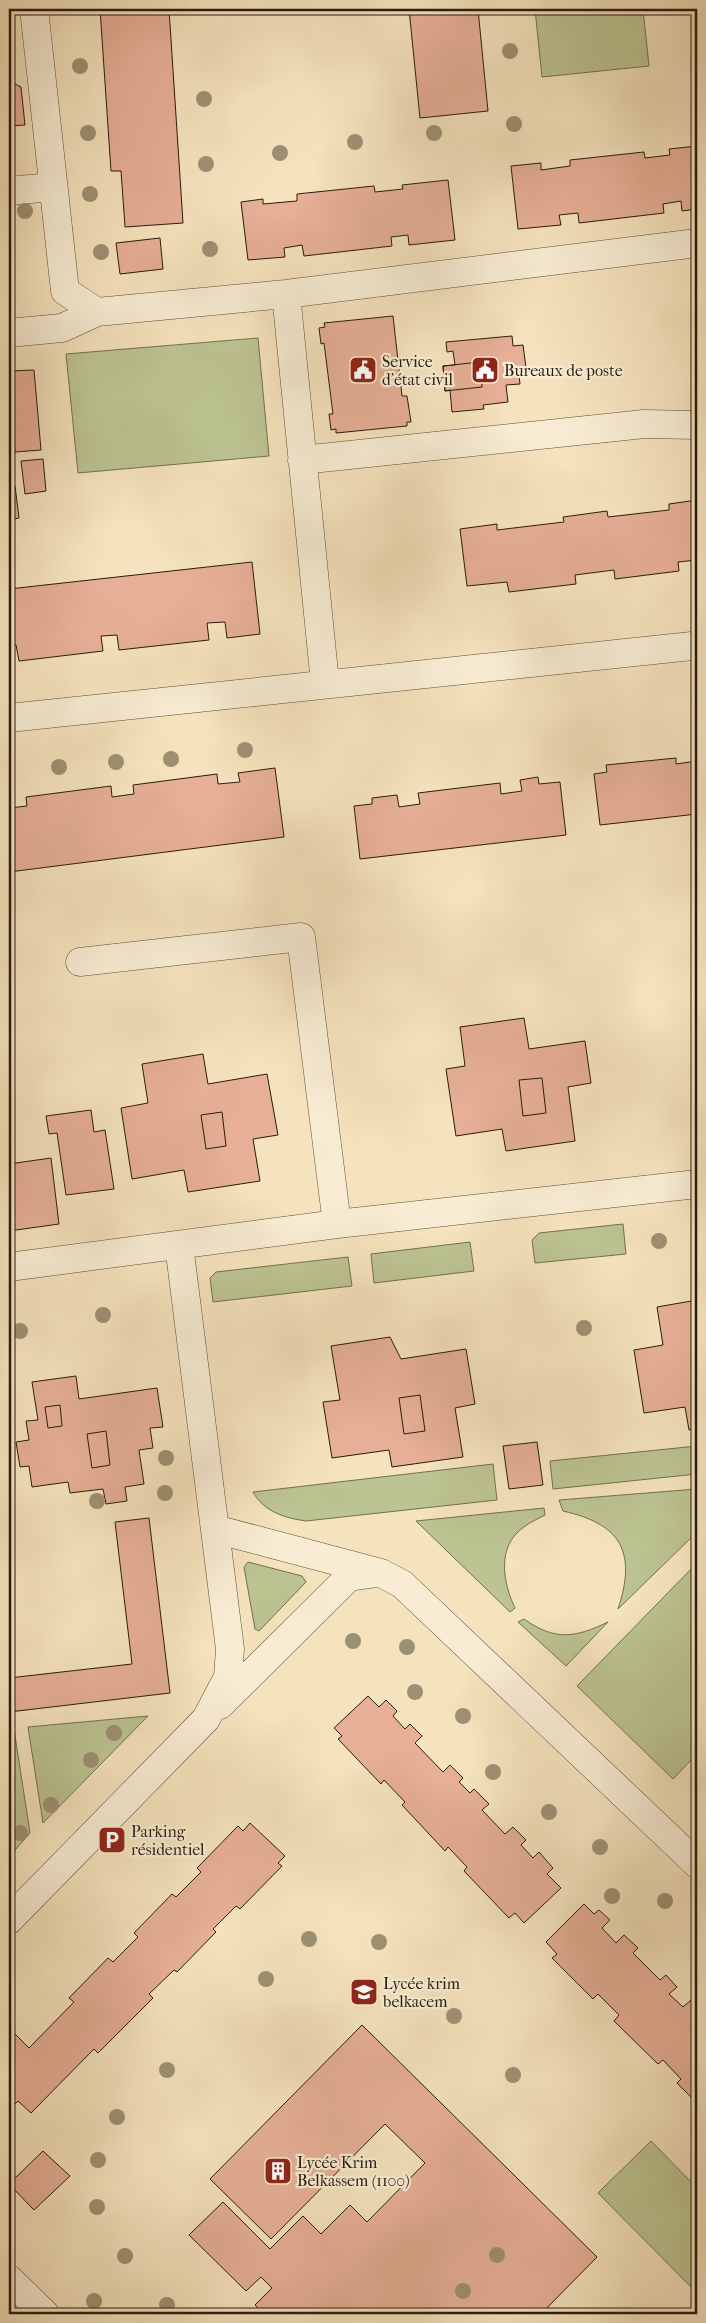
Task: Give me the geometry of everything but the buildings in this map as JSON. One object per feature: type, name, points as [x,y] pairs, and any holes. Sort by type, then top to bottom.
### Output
[{"type":"street","points":[[34,9],[65,292],[97,312]]},
{"type":"street","points":[[9,191],[52,187]]},
{"type":"street","points":[[9,333],[62,328],[97,312],[286,294],[697,243]]},
{"type":"street","points":[[286,294],[325,683]]},
{"type":"street","points":[[302,460],[644,424],[697,424]]},
{"type":"street","points":[[9,718],[325,683],[692,646]]},
{"type":"street","points":[[80,962],[301,937],[337,1224]]},
{"type":"street","points":[[9,1268],[337,1224],[697,1184]]},
{"type":"street","points":[[179,1245],[230,1649],[228,1677],[206,1719]]},
{"type":"street","points":[[215,1529],[381,1573],[402,1584],[697,1864]]},
{"type":"street","points":[[9,1920],[206,1719],[349,1577],[381,1573]]},
{"type":"street","points":[[9,2279],[45,2314]]},
{"type":"green space","points":[[535,9],[643,9],[649,66],[542,77]]},
{"type":"green space","points":[[258,338],[269,456],[78,473],[66,354]]},
{"type":"green space","points":[[623,1224],[626,1254],[535,1263],[532,1240],[539,1233]]},
{"type":"green space","points":[[470,1242],[474,1271],[374,1283],[371,1254]]},
{"type":"green space","points":[[348,1257],[352,1286],[213,1302],[210,1278],[216,1272]]},
{"type":"green space","points":[[697,1446],[697,1474],[553,1489],[550,1461]]},
{"type":"green space","points":[[493,1464],[497,1500],[306,1521],[276,1513],[263,1505],[253,1492]]},
{"type":"green space","points":[[697,1489],[697,1532],[618,1609],[626,1571],[624,1556],[619,1544],[611,1533],[599,1524],[563,1511],[559,1500]]},
{"type":"green space","points":[[544,1508],[545,1515],[526,1525],[515,1535],[509,1544],[504,1565],[507,1587],[515,1608],[510,1612],[416,1521]]},
{"type":"green space","points":[[248,1562],[302,1576],[306,1582],[259,1631],[255,1629],[244,1567]]},
{"type":"green space","points":[[697,1563],[697,1754],[673,1779],[577,1686]]},
{"type":"green space","points":[[524,1619],[546,1631],[565,1635],[585,1631],[608,1622],[566,1666],[518,1622]]},
{"type":"green space","points":[[148,1716],[43,1823],[28,1727]]},
{"type":"green space","points":[[9,1729],[14,1729],[30,1833],[9,1857]]},
{"type":"green space","points":[[651,2141],[697,2188],[697,2293],[598,2193]]},
{"type":"place","name":"Service d'état civil","points":[[363,370]]},
{"type":"place","name":"Bureaux de poste","points":[[485,370]]},
{"type":"place","name":"Parking résidentiel","points":[[112,1840]]},
{"type":"place","name":"Lycée krim belkacem","points":[[364,1992]]},
{"type":"place","name":"Lycée Krim Belkassem (1100)","points":[[278,2171]]}]
